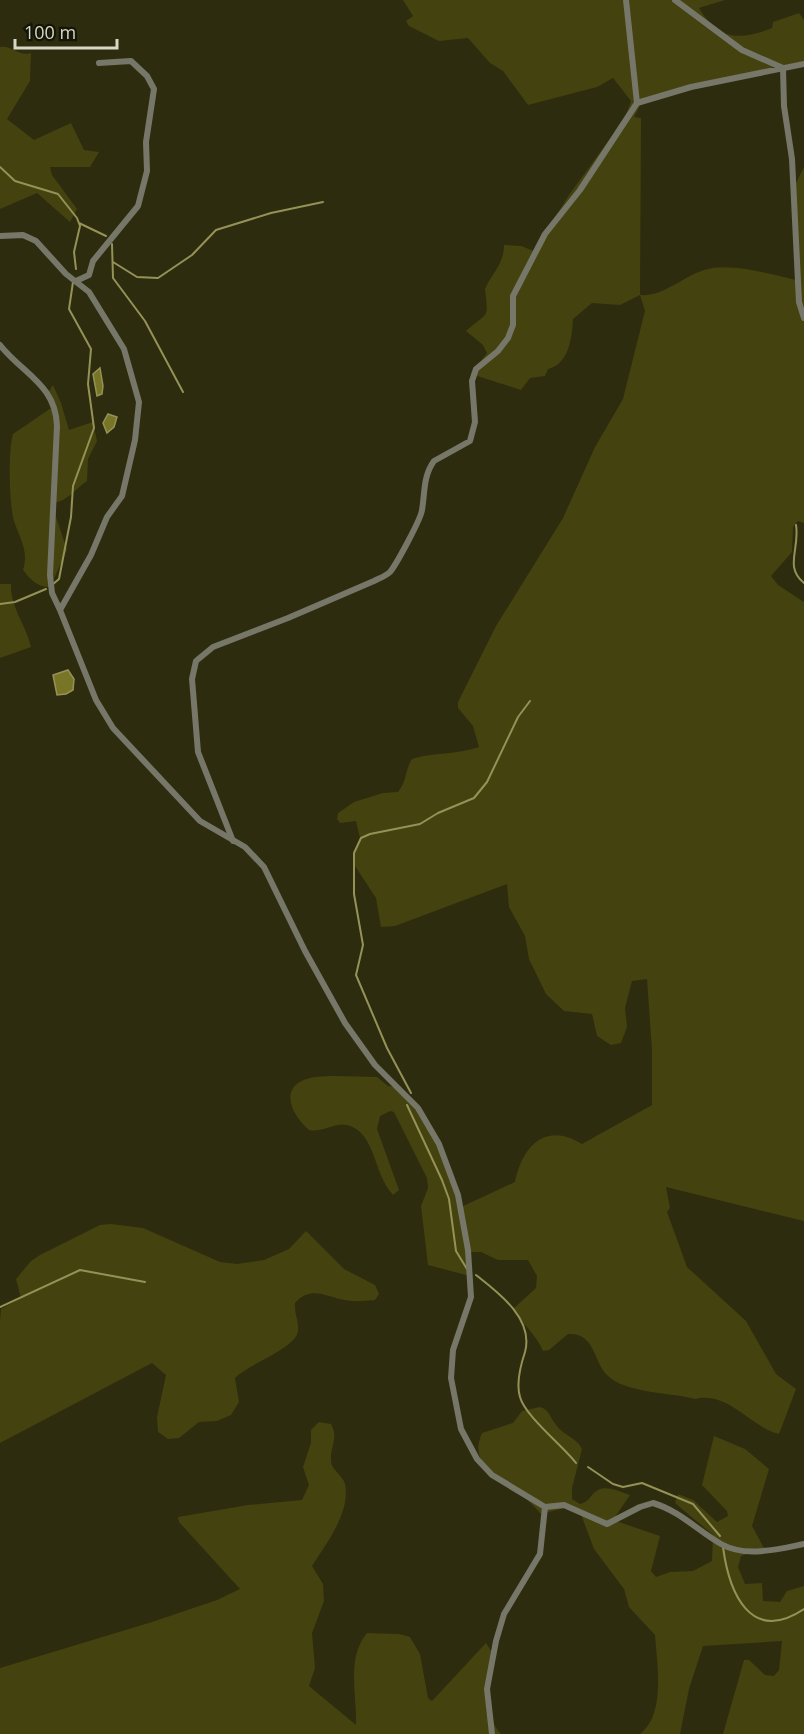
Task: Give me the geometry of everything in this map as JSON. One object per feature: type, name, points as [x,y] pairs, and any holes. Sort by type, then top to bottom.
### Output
[{"type":"street","points":[[626,0],[638,103]]},
{"type":"street","points":[[675,0],[742,50],[783,68]]},
{"type":"street","points":[[76,281],[89,275],[93,261],[136,210],[148,164],[146,142],[154,89],[152,83],[141,68],[130,62],[99,63]]},
{"type":"street","points":[[233,841],[198,752],[192,679],[196,661],[213,646],[288,618],[374,581],[387,575],[395,566],[422,513],[426,477],[431,465],[434,461],[466,445],[472,437],[474,373],[508,338],[513,325],[513,296],[545,234],[580,190],[638,103],[691,87],[804,64]]},
{"type":"street","points":[[783,68],[784,106],[792,159],[799,302],[804,318]]},
{"type":"street","points":[[0,236],[30,238],[93,298],[124,349],[139,402],[135,440],[122,496],[110,512],[91,555],[60,610]]},
{"type":"street","points":[[0,345],[25,372],[46,389],[54,406],[57,426],[50,575],[52,593],[101,710],[118,736],[200,821],[253,854],[269,874],[305,951],[345,1023],[375,1065],[418,1108],[439,1144],[458,1195],[470,1269],[471,1298],[452,1362],[453,1397],[461,1430],[484,1467],[545,1508],[564,1505],[607,1524],[653,1503],[690,1521],[720,1544],[737,1550],[756,1551],[804,1544]]},
{"type":"street","points":[[492,1734],[487,1689],[496,1641],[504,1614],[540,1554],[545,1508]]},
{"type":"shaded area","points":[[403,0],[725,0],[699,8],[706,19],[722,32],[740,36],[772,28],[773,22],[799,13],[804,20],[804,61],[683,87],[641,104],[634,117],[641,118],[640,295],[620,305],[592,303],[573,319],[570,342],[561,362],[548,369],[545,376],[530,378],[521,390],[471,374],[487,353],[483,345],[466,331],[485,315],[487,307],[485,289],[500,263],[504,245],[521,246],[534,251],[569,195],[625,118],[631,101],[613,78],[597,87],[528,105],[503,71],[490,63],[468,38],[439,41],[409,26],[406,21],[413,16]]},
{"type":"shaded area","points":[[0,47],[31,53],[30,81],[7,119],[34,140],[71,123],[84,150],[99,152],[90,167],[50,167],[52,175],[77,209],[70,222],[37,193],[0,209]]},
{"type":"shaded area","points":[[804,167],[804,523],[798,521],[793,527],[792,552],[771,576],[778,585],[804,602],[804,1221],[666,1187],[670,1208],[667,1212],[687,1267],[746,1321],[776,1374],[796,1389],[779,1434],[768,1430],[718,1400],[695,1399],[636,1389],[614,1381],[606,1374],[592,1348],[583,1337],[568,1334],[549,1350],[543,1351],[537,1339],[513,1309],[536,1288],[537,1276],[528,1260],[498,1260],[481,1252],[467,1252],[470,1276],[428,1265],[421,1206],[428,1188],[427,1178],[394,1112],[390,1111],[380,1116],[377,1129],[399,1190],[393,1195],[381,1176],[364,1136],[356,1129],[342,1124],[314,1131],[309,1130],[296,1115],[290,1099],[296,1085],[316,1077],[377,1077],[388,1086],[398,1087],[431,1128],[461,1207],[515,1182],[523,1158],[530,1148],[547,1136],[557,1135],[582,1144],[652,1105],[652,1050],[647,979],[632,981],[625,1008],[627,1027],[621,1043],[611,1045],[597,1036],[592,1014],[564,1011],[546,994],[529,959],[525,936],[509,907],[507,884],[395,926],[381,927],[376,898],[353,863],[353,855],[360,838],[356,821],[340,823],[337,819],[338,813],[354,802],[383,793],[398,792],[412,759],[479,747],[473,726],[458,708],[458,702],[496,626],[563,518],[595,447],[623,399],[645,311],[640,295],[657,293],[696,273],[715,268],[738,268],[796,280],[795,185]]},
{"type":"shaded area","points":[[100,368],[103,386],[102,394],[97,396],[93,374]]},
{"type":"shaded area","points":[[53,385],[69,430],[93,422],[97,441],[88,459],[87,481],[68,497],[54,503],[55,514],[67,550],[50,587],[41,586],[23,570],[24,551],[12,513],[10,465],[13,434],[51,408],[49,391]]},
{"type":"shaded area","points":[[108,414],[117,417],[114,427],[107,433],[103,423]]},
{"type":"shaded area","points":[[0,584],[11,584],[13,600],[31,647],[0,658]]},
{"type":"shaded area","points":[[68,670],[74,679],[73,690],[57,695],[53,675]]},
{"type":"shaded area","points":[[100,1225],[143,1228],[220,1262],[237,1264],[264,1260],[289,1249],[306,1231],[344,1269],[375,1285],[379,1294],[375,1300],[364,1301],[349,1301],[313,1293],[301,1298],[295,1303],[298,1331],[295,1337],[281,1350],[235,1378],[239,1402],[231,1415],[217,1421],[199,1422],[179,1438],[168,1439],[158,1432],[157,1417],[166,1375],[152,1363],[0,1443],[1,1309],[21,1298],[16,1279],[31,1261],[40,1255]]},
{"type":"shaded area","points":[[540,1407],[550,1414],[559,1428],[582,1449],[572,1488],[572,1499],[580,1504],[587,1501],[596,1491],[605,1488],[630,1495],[613,1520],[660,1536],[651,1571],[656,1577],[670,1572],[693,1571],[712,1561],[713,1535],[675,1503],[678,1494],[693,1500],[717,1522],[728,1516],[727,1511],[702,1485],[714,1436],[745,1449],[769,1469],[752,1526],[764,1548],[741,1556],[738,1567],[745,1584],[762,1583],[763,1601],[780,1602],[787,1591],[804,1586],[804,1734],[723,1734],[744,1660],[749,1660],[765,1675],[774,1676],[779,1670],[782,1641],[703,1646],[689,1689],[680,1734],[640,1734],[654,1714],[657,1702],[658,1674],[655,1635],[629,1607],[624,1589],[594,1549],[579,1509],[568,1507],[541,1514],[524,1496],[493,1474],[482,1461],[479,1453],[482,1433],[513,1423],[522,1411]]},
{"type":"shaded area","points":[[319,1422],[331,1424],[333,1429],[332,1464],[344,1481],[346,1495],[336,1527],[312,1566],[323,1584],[324,1601],[312,1633],[315,1668],[309,1686],[356,1725],[355,1665],[361,1643],[367,1633],[399,1634],[410,1637],[420,1654],[428,1698],[432,1701],[486,1643],[493,1654],[489,1685],[490,1707],[495,1726],[501,1734],[0,1734],[0,1668],[152,1622],[217,1600],[240,1589],[179,1522],[178,1517],[248,1505],[302,1500],[309,1485],[303,1467],[311,1443],[311,1430]]},
{"type":"waterway","points":[[0,167],[15,181],[58,194],[77,218],[80,226],[74,252],[76,269]]},
{"type":"waterway","points":[[113,262],[137,277],[158,278],[192,255],[216,230],[271,213],[323,202]]},
{"type":"waterway","points":[[79,223],[106,236]]},
{"type":"waterway","points":[[112,244],[113,278],[145,321],[183,392]]},
{"type":"waterway","points":[[52,585],[59,579],[71,517],[73,486],[94,428],[88,384],[91,349],[69,309],[73,282]]},
{"type":"waterway","points":[[796,525],[794,564],[798,577],[804,583]]},
{"type":"waterway","points":[[0,604],[15,602],[46,589]]},
{"type":"waterway","points":[[411,1093],[387,1048],[356,975],[363,945],[354,894],[354,853],[361,838],[370,834],[420,824],[438,813],[474,798],[487,782],[518,717],[530,701]]},
{"type":"waterway","points":[[407,1105],[449,1199],[456,1251],[467,1269]]},
{"type":"waterway","points":[[0,1307],[80,1270],[145,1282]]},
{"type":"waterway","points":[[476,1275],[504,1299],[520,1318],[524,1329],[525,1352],[519,1386],[523,1405],[536,1422],[576,1463]]},
{"type":"waterway","points":[[588,1467],[613,1484],[623,1487],[642,1483],[693,1504],[720,1536]]},
{"type":"waterway","points":[[723,1547],[737,1596],[756,1617],[769,1621],[785,1619],[804,1609]]}]
